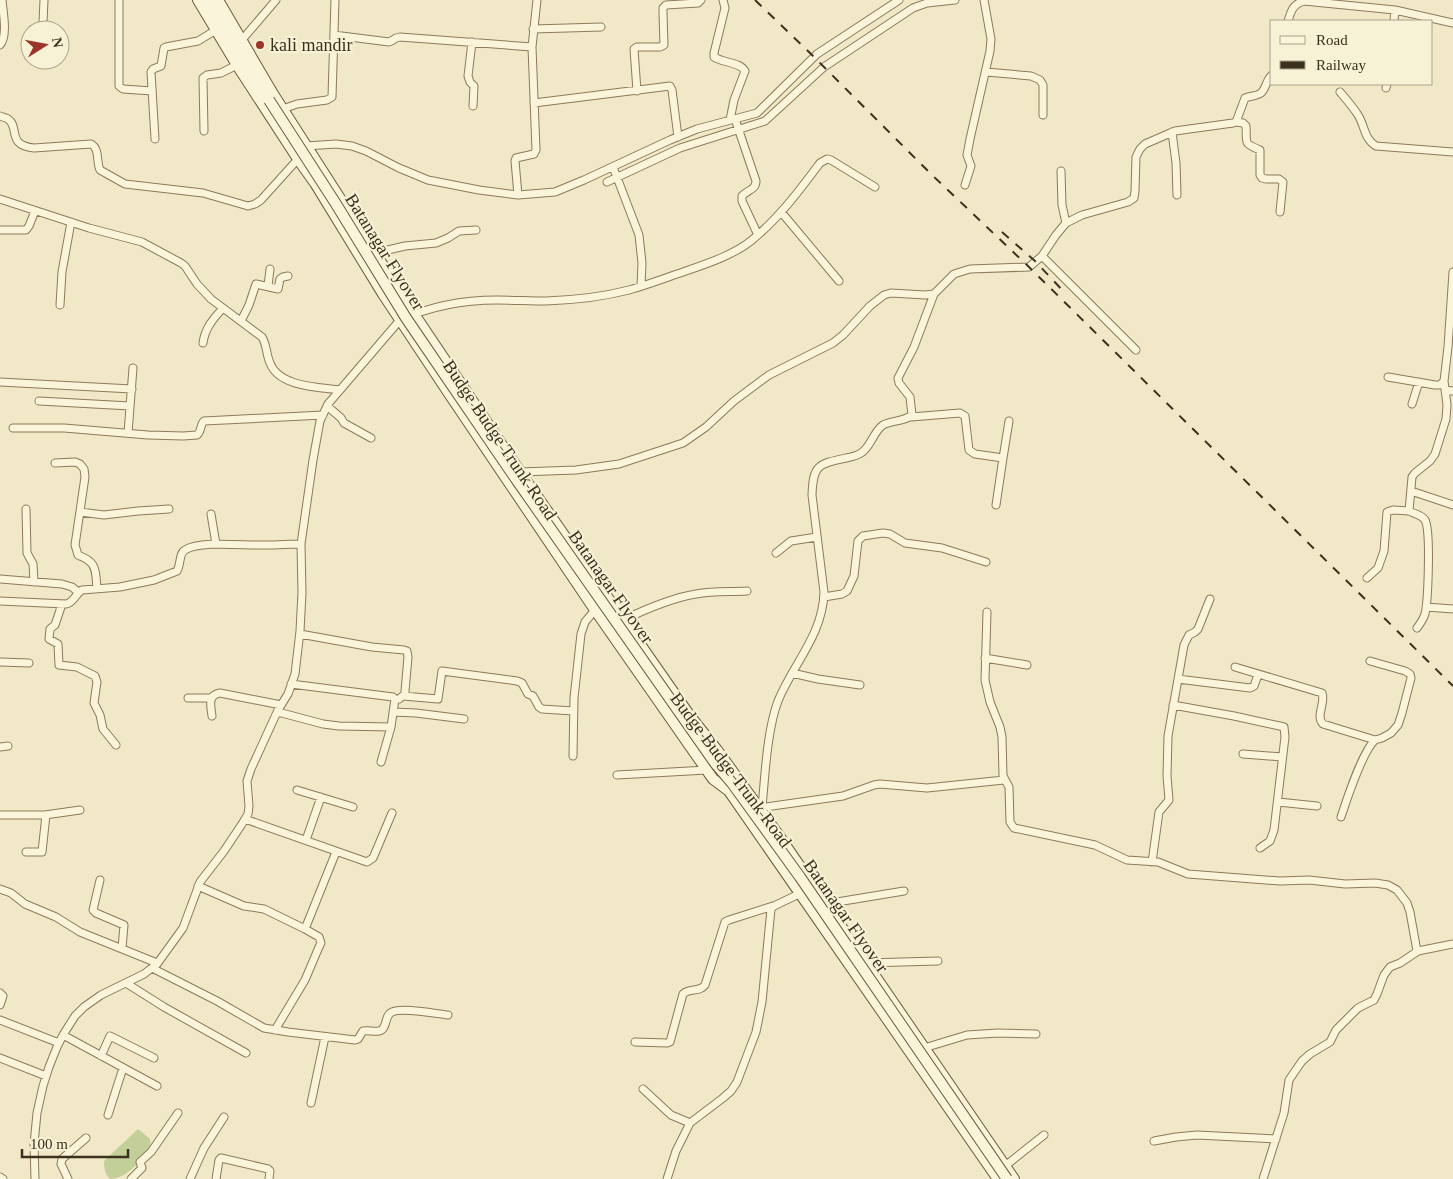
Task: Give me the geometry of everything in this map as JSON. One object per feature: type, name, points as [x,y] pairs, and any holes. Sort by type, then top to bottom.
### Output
[{"type":"street","points":[[0,45],[4,41],[2,0]]},
{"type":"street","points":[[43,20],[44,0]]},
{"type":"street","points":[[119,0],[119,86],[123,89],[152,91]]},
{"type":"street","name":"Budge Budge Trunk Road","points":[[198,0],[237,65],[315,183],[400,320],[595,610],[713,779],[729,791],[747,816],[998,1179]]},
{"type":"street","name":"Batanagar Flyover","points":[[207,0],[406,318],[518,482],[715,763],[732,783],[800,877],[1007,1179]]},
{"type":"street","name":"Budge Budge Trunk Road","points":[[218,0],[282,109],[414,314],[520,472],[690,716],[760,808],[1014,1179]]},
{"type":"street","points":[[241,41],[276,0]]},
{"type":"street","points":[[282,109],[303,102],[328,100],[332,96],[334,0]]},
{"type":"street","points":[[518,195],[516,158],[535,152],[532,47],[537,0]]},
{"type":"street","points":[[637,90],[634,49],[637,47],[660,47],[664,45],[663,8],[666,5],[698,3],[701,0]]},
{"type":"street","points":[[723,0],[724,8],[714,57],[742,67],[745,71],[734,100],[736,124],[756,185],[744,193],[742,201],[758,235]]},
{"type":"street","points":[[607,182],[736,124],[762,109],[817,54],[899,0]]},
{"type":"street","points":[[309,150],[336,144],[352,146],[428,180],[518,195],[555,192],[704,126],[765,121],[824,67],[913,8],[927,3],[955,0]]},
{"type":"street","points":[[966,185],[971,166],[967,156],[970,139],[990,51],[991,39],[984,0]]},
{"type":"street","points":[[1288,20],[1293,7],[1299,1],[1304,1],[1378,4],[1395,10],[1453,23]]},
{"type":"street","points":[[1394,20],[1395,10]]},
{"type":"street","points":[[533,29],[601,27]]},
{"type":"street","points":[[155,139],[151,72],[161,66],[164,48],[166,46],[198,41],[216,30]]},
{"type":"street","points":[[334,35],[389,42],[398,37],[532,47]]},
{"type":"street","points":[[472,42],[468,76],[474,86],[473,106]]},
{"type":"street","points":[[204,131],[203,78],[222,73],[237,65]]},
{"type":"street","points":[[986,72],[1031,76],[1040,80],[1043,85],[1043,115]]},
{"type":"street","points":[[1236,122],[1245,98],[1263,91],[1270,77]]},
{"type":"street","points":[[534,103],[668,86],[672,87],[678,137]]},
{"type":"street","points":[[1340,92],[1359,117],[1370,143],[1376,146],[1400,149],[1453,152]]},
{"type":"street","points":[[0,116],[8,118],[18,141],[28,147],[94,145],[100,170],[125,184],[197,192],[248,206],[261,200],[299,161]]},
{"type":"street","points":[[910,417],[912,412],[910,397],[899,383],[898,378],[914,347],[934,294],[949,278],[962,271],[999,267],[1029,267],[1042,256],[1056,234],[1066,223],[1082,215],[1128,202],[1134,198],[1136,157],[1145,144],[1172,132],[1186,129],[1236,122],[1243,123],[1246,126],[1247,144],[1260,150],[1260,174],[1262,178],[1279,179],[1283,182],[1280,212]]},
{"type":"street","points":[[1172,132],[1176,163],[1177,196]]},
{"type":"street","points":[[35,1179],[35,1123],[46,1076],[63,1035],[75,1016],[84,1007],[101,995],[144,974],[155,966],[183,928],[198,886],[204,876],[224,851],[248,814],[247,781],[256,757],[288,694],[295,674],[300,634],[302,593],[301,544],[313,460],[320,421],[327,406],[340,390],[400,320],[414,314],[461,302],[563,300],[606,295],[641,286],[712,262],[758,235],[782,213],[820,163],[827,159],[875,187]]},
{"type":"street","points":[[613,167],[639,235],[642,263],[641,286]]},
{"type":"street","points":[[1060,171],[1062,205],[1066,223]]},
{"type":"street","points":[[0,199],[142,242],[181,263],[211,299],[262,337],[270,363],[279,375],[292,383],[340,390]]},
{"type":"street","points":[[0,230],[26,230],[35,211]]},
{"type":"street","points":[[782,213],[839,281]]},
{"type":"street","points":[[60,305],[62,272],[71,222]]},
{"type":"street","points":[[375,254],[406,246],[436,243],[459,231],[476,230]]},
{"type":"street","points":[[1042,256],[1136,350]]},
{"type":"street","points":[[268,286],[270,269]]},
{"type":"street","points":[[1409,511],[1412,477],[1430,461],[1437,451],[1447,413],[1449,390],[1444,382],[1452,306],[1453,272]]},
{"type":"street","points":[[241,321],[256,284],[278,289],[280,279],[283,276],[288,276]]},
{"type":"street","points":[[520,472],[576,470],[619,464],[683,442],[706,428],[740,397],[769,375],[833,343],[870,306],[884,295],[891,293],[934,294]]},
{"type":"street","points":[[203,343],[201,334],[223,308]]},
{"type":"street","points":[[128,434],[133,368]]},
{"type":"street","points":[[1388,377],[1440,385],[1444,382]]},
{"type":"street","points":[[0,382],[132,389]]},
{"type":"street","points":[[1412,404],[1419,382]]},
{"type":"street","points":[[39,401],[130,406]]},
{"type":"street","points":[[327,406],[344,422],[370,438]]},
{"type":"street","points":[[760,808],[774,712],[792,673],[811,642],[819,620],[824,597],[812,495],[816,469],[828,462],[856,456],[862,452],[883,426],[910,417],[963,414],[965,416],[969,450],[974,454],[1003,458]]},
{"type":"street","points":[[13,428],[64,428],[128,434],[196,436],[199,434],[203,422],[207,420],[323,415]]},
{"type":"street","points":[[996,505],[1009,421]]},
{"type":"street","points":[[55,463],[76,462],[83,466],[85,477],[75,545],[78,555],[90,561],[93,565],[97,588]]},
{"type":"street","points":[[1411,491],[1453,505]]},
{"type":"street","points":[[26,509],[27,553],[33,564],[34,582]]},
{"type":"street","points":[[80,512],[104,515],[138,510],[169,510]]},
{"type":"street","points":[[1368,578],[1378,568],[1384,551],[1387,512],[1393,510],[1409,511],[1424,519],[1428,531],[1426,607],[1423,619],[1417,628]]},
{"type":"street","points":[[211,514],[216,544]]},
{"type":"street","points":[[824,597],[848,591],[854,576],[858,541],[863,536],[883,533],[890,534],[905,543],[942,548],[986,562]]},
{"type":"street","points":[[776,553],[791,541],[817,537]]},
{"type":"street","points":[[0,601],[71,603],[78,592],[86,588],[120,586],[163,578],[178,571],[181,554],[186,549],[203,545],[266,546],[301,544]]},
{"type":"street","points":[[0,579],[69,585],[78,592]]},
{"type":"street","points":[[622,620],[650,608],[687,596],[702,593],[747,591]]},
{"type":"street","points":[[1152,862],[1159,812],[1169,800],[1167,776],[1168,736],[1184,645],[1188,634],[1198,629],[1210,599]]},
{"type":"street","points":[[62,604],[55,625],[50,628],[49,639],[58,644],[59,665],[77,667],[95,676],[97,685],[94,702],[103,728],[116,745]]},
{"type":"street","points":[[1426,607],[1453,609]]},
{"type":"street","points":[[573,756],[573,711],[581,634],[585,622],[595,610]]},
{"type":"street","points":[[987,612],[986,689],[998,720],[1002,737],[1002,771],[1004,780],[1009,787],[1010,822],[1014,828],[1095,845],[1127,860],[1165,864],[1188,874],[1280,882],[1309,880],[1345,884],[1376,883],[1388,885],[1397,890],[1407,903],[1417,951]]},
{"type":"street","points":[[300,634],[372,647],[407,651],[406,691],[396,701],[381,762]]},
{"type":"street","points":[[985,658],[1027,665]]},
{"type":"street","points":[[1341,818],[1348,796],[1370,746],[1376,740],[1390,733],[1398,725],[1411,678],[1410,674],[1405,671],[1370,660]]},
{"type":"street","points":[[0,662],[28,663]]},
{"type":"street","points":[[1235,667],[1322,694],[1324,700],[1319,717],[1320,722],[1376,740]]},
{"type":"street","points":[[403,696],[438,699],[442,670],[517,681],[522,683],[528,694],[533,696],[542,709],[573,711]]},
{"type":"street","points":[[792,673],[860,685]]},
{"type":"street","points":[[1178,679],[1250,688],[1254,686],[1258,675]]},
{"type":"street","points":[[291,684],[393,697],[396,701]]},
{"type":"street","points":[[188,698],[211,698],[220,693],[282,704]]},
{"type":"street","points":[[211,698],[212,716]]},
{"type":"street","points":[[1174,705],[1281,726],[1285,729],[1273,835],[1267,845],[1260,848]]},
{"type":"street","points":[[278,712],[323,724],[391,727]]},
{"type":"street","points":[[394,712],[416,712],[464,719]]},
{"type":"street","points":[[1243,754],[1282,757]]},
{"type":"street","points":[[617,774],[707,770]]},
{"type":"street","points":[[747,816],[760,808],[842,796],[880,784],[927,788],[1004,780]]},
{"type":"street","points":[[297,790],[353,806]]},
{"type":"street","points":[[306,840],[321,797]]},
{"type":"street","points":[[1278,802],[1318,806]]},
{"type":"street","points":[[0,814],[46,815],[80,810]]},
{"type":"street","points":[[245,820],[364,862],[372,858],[392,814]]},
{"type":"street","points":[[26,852],[42,852],[46,815]]},
{"type":"street","points":[[305,929],[336,852]]},
{"type":"street","points":[[100,880],[93,910],[124,925],[122,948]]},
{"type":"street","points":[[198,886],[244,906],[264,909],[319,937],[321,943],[305,980],[275,1030]]},
{"type":"street","points":[[0,889],[11,893],[25,904],[56,917],[80,932],[122,948],[257,1024],[275,1030],[355,1040],[358,1039],[363,1031],[380,1031],[383,1029],[389,1014],[395,1011],[414,1011],[448,1016]]},
{"type":"street","points":[[825,904],[904,891]]},
{"type":"street","points":[[635,1042],[670,1042],[683,994],[689,990],[700,990],[706,986],[725,922],[774,906],[800,893]]},
{"type":"street","points":[[666,1179],[676,1151],[690,1123],[723,1098],[737,1082],[756,1032],[762,1002],[771,909],[774,906]]},
{"type":"street","points":[[1262,1179],[1284,1113],[1289,1080],[1302,1061],[1330,1042],[1336,1030],[1358,1008],[1374,1000],[1386,971],[1390,967],[1400,963],[1417,951],[1453,944]]},
{"type":"street","points":[[865,963],[938,961]]},
{"type":"street","points":[[126,983],[164,1007],[246,1053]]},
{"type":"street","points":[[0,993],[3,996],[0,1006]]},
{"type":"street","points":[[0,1020],[59,1043]]},
{"type":"street","points":[[924,1048],[967,1036],[998,1033],[1036,1034]]},
{"type":"street","points":[[63,1035],[157,1086]]},
{"type":"street","points":[[101,1056],[110,1036],[154,1058]]},
{"type":"street","points":[[311,1103],[325,1037]]},
{"type":"street","points":[[0,1058],[46,1076]]},
{"type":"street","points":[[108,1115],[123,1068]]},
{"type":"street","points":[[643,1089],[671,1115],[690,1123]]},
{"type":"street","points":[[131,1179],[142,1168],[140,1162],[151,1152],[178,1113]]},
{"type":"street","points":[[190,1179],[204,1148],[224,1117]]},
{"type":"street","points":[[1005,1166],[1044,1135]]},
{"type":"street","points":[[1154,1141],[1198,1135],[1276,1139]]},
{"type":"street","points":[[68,1179],[62,1159],[86,1138]]},
{"type":"street","points":[[216,1179],[221,1158],[268,1169],[270,1171],[268,1179]]},
{"type":"green space","points":[[138,1129],[150,1139],[151,1150],[127,1173],[110,1179],[105,1171],[104,1161]]},
{"type":"railway","points":[[755,0],[932,175],[1029,267],[1453,686]]},
{"type":"railway","points":[[1002,232],[1035,261],[1065,293]]},
{"type":"place","name":"kali mandir","points":[[260,45]]}]
